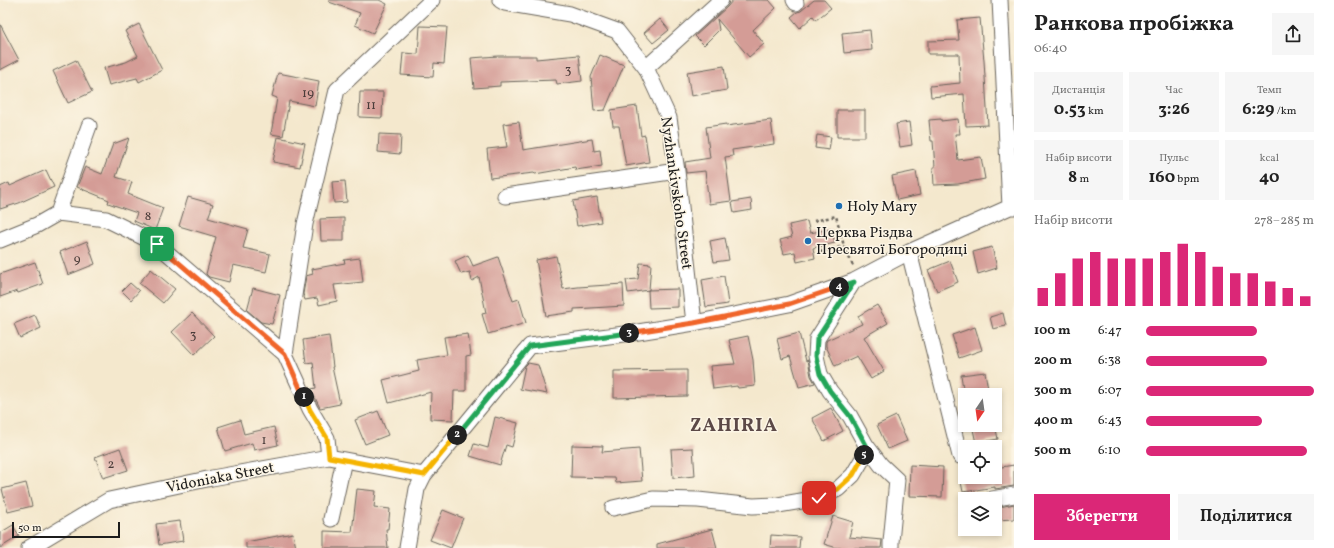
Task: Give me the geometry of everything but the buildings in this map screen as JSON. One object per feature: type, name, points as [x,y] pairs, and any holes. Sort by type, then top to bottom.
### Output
[{"type":"street","points":[[285,354],[305,224],[337,90],[432,0]]},
{"type":"street","name":"Nyzhankivskoho Street","points":[[500,0],[505,3],[570,14],[617,31],[646,68],[669,118],[677,171],[694,323]]},
{"type":"street","points":[[646,68],[721,0]]},
{"type":"street","points":[[408,548],[417,489],[424,475],[530,346],[632,333],[694,323],[789,304],[857,280],[909,252],[1012,206],[1000,0]]},
{"type":"street","points":[[58,213],[89,126]]},
{"type":"street","points":[[505,196],[677,171]]},
{"type":"street","points":[[0,240],[37,225],[58,213],[106,219],[157,244],[285,354],[310,410],[327,438],[329,457]]},
{"type":"street","points":[[909,252],[958,448]]},
{"type":"street","points":[[857,280],[817,339],[816,356],[820,374],[830,391],[850,416],[866,445],[881,465],[897,480],[891,542],[892,548]]},
{"type":"street","points":[[613,508],[653,499],[698,500],[753,506],[778,506],[819,498],[838,489],[853,475],[864,458],[866,445]]},
{"type":"street","name":"Vidoniaka Street","points":[[29,548],[109,500],[212,478],[329,457],[424,475]]},
{"type":"street","points":[[331,518],[344,460]]},
{"type":"street","points":[[1002,497],[1014,495]]},
{"type":"path","points":[[814,221],[836,216],[844,246],[857,280]]},
{"type":"path","points":[[820,252],[844,246]]},
{"type":"place","name":"Holy Mary","points":[[839,206]]},
{"type":"place","name":"Церква Різдва Пресвятої Богородиці","points":[[808,241]]},
{"type":"district","name":"ZAHIRIA","points":[[734,424]]},
{"type":"route","points":[[157,244],[285,354],[310,410],[327,438],[329,457],[424,475],[530,346],[632,333],[694,323],[789,304],[854,282],[817,339],[816,356],[820,374],[830,391],[850,416],[866,445],[864,458],[853,475],[838,489],[819,498]]}]
